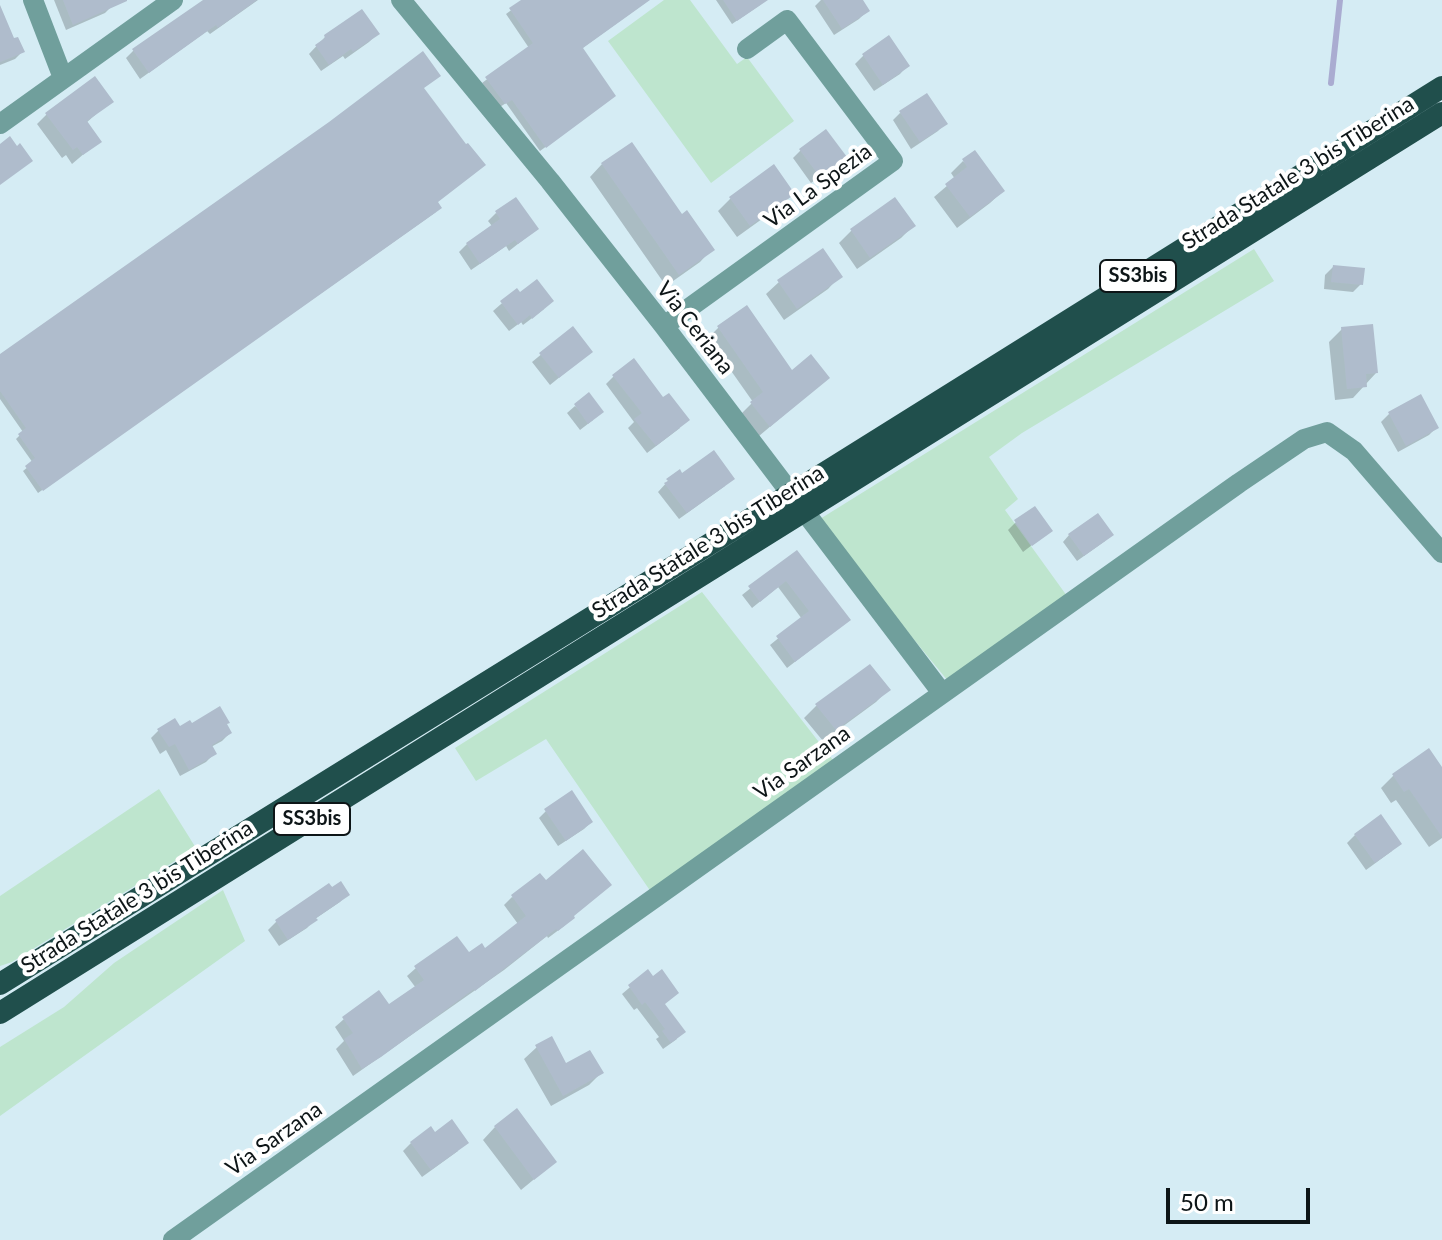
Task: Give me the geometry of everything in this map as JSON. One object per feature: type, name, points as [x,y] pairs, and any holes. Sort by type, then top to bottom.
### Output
[{"type":"highway","name":"Strada Statale 3 bis Tiberina","points":[[0,984],[1442,87]]},
{"type":"highway","name":"Strada Statale 3 bis Tiberina","points":[[0,1013],[1442,113]]},
{"type":"street","points":[[33,0],[63,78]]},
{"type":"street","points":[[0,124],[173,0]]},
{"type":"street","name":"Via Ceriana","points":[[401,0],[664,326],[942,693]]},
{"type":"street","name":"Via La Spezia","points":[[664,326],[893,161],[787,20],[747,49]]},
{"type":"street","name":"Via Sarzana","points":[[173,1240],[1304,439],[1327,432],[1354,451],[1442,553]]},
{"type":"green space","points":[[664,0],[690,0],[737,64],[747,57],[794,121],[711,183],[608,41]]},
{"type":"green space","points":[[1254,249],[1274,281],[1022,433],[989,457],[1018,499],[1005,510],[1067,596],[948,681],[842,552],[820,519]]},
{"type":"green space","points":[[702,592],[836,764],[651,892],[546,739],[476,781],[455,748]]},
{"type":"green space","points":[[159,789],[196,848],[12,962],[0,966],[0,896]]},
{"type":"green space","points":[[223,890],[245,941],[0,1116],[0,1047],[64,1007],[114,963]]},
{"type":"building","points":[[63,0],[127,0],[127,1],[73,25]]},
{"type":"building","points":[[203,0],[257,0],[149,73],[132,49]]},
{"type":"building","points":[[521,0],[650,0],[583,48],[616,96],[546,148],[512,100],[505,104],[485,77],[533,43],[509,8]]},
{"type":"building","points":[[723,0],[768,0],[737,21]]},
{"type":"building","points":[[823,0],[863,0],[870,11],[842,29]]},
{"type":"building","points":[[0,5],[14,38],[18,37],[25,52],[0,62]]},
{"type":"building","points":[[362,9],[380,34],[329,65],[315,45],[325,38],[324,35]]},
{"type":"building","points":[[889,35],[910,66],[883,85],[862,54]]},
{"type":"building","points":[[423,51],[441,76],[424,88],[466,144],[486,165],[438,202],[442,208],[43,491],[25,466],[35,458],[18,434],[26,428],[0,391],[0,354],[329,122]]},
{"type":"building","points":[[95,76],[114,102],[87,121],[102,142],[83,155],[77,147],[73,150],[45,113]]},
{"type":"building","points":[[927,93],[948,124],[920,142],[899,111]]},
{"type":"building","points":[[826,129],[847,157],[820,177],[799,149]]},
{"type":"building","points":[[10,136],[17,146],[20,143],[33,161],[0,185],[0,144]]},
{"type":"building","points":[[632,142],[682,214],[687,210],[715,250],[679,275],[601,163]]},
{"type":"building","points":[[975,150],[1005,191],[970,217],[945,184],[967,167],[962,159]]},
{"type":"building","points":[[774,164],[795,194],[750,226],[729,197]]},
{"type":"building","points":[[516,197],[539,229],[518,244],[515,240],[480,264],[466,243],[500,219],[495,211]]},
{"type":"building","points":[[895,197],[916,226],[870,258],[850,229]]},
{"type":"building","points":[[823,248],[843,277],[797,309],[777,280]]},
{"type":"building","points":[[1333,265],[1365,268],[1363,285],[1331,282]]},
{"type":"building","points":[[537,279],[554,301],[532,319],[530,315],[518,325],[500,301],[517,288],[520,292]]},
{"type":"building","points":[[747,305],[792,370],[811,354],[830,378],[770,427],[750,402],[763,392],[717,326]]},
{"type":"building","points":[[1373,324],[1378,373],[1366,374],[1367,387],[1347,389],[1341,327]]},
{"type":"building","points":[[573,326],[593,352],[559,378],[539,353]]},
{"type":"building","points":[[634,358],[663,397],[669,393],[690,420],[656,446],[634,419],[642,413],[612,375]]},
{"type":"building","points":[[589,392],[604,412],[588,424],[574,404]]},
{"type":"building","points":[[1421,394],[1439,428],[1406,446],[1388,412]]},
{"type":"building","points":[[714,450],[735,479],[687,513],[664,483],[680,469],[682,473]]},
{"type":"building","points":[[1035,506],[1053,531],[1032,546],[1014,520]]},
{"type":"building","points":[[1098,513],[1114,535],[1084,556],[1068,534]]},
{"type":"building","points":[[797,550],[851,620],[795,662],[776,636],[809,611],[786,581],[760,602],[748,586]]},
{"type":"building","points":[[870,664],[891,690],[836,730],[815,704]]},
{"type":"building","points":[[220,706],[232,733],[212,745],[217,754],[189,770],[175,744],[169,747],[157,729],[175,718],[180,726],[190,720],[192,723]]},
{"type":"building","points":[[1429,748],[1442,767],[1442,837],[1409,789],[1404,792],[1392,774]]},
{"type":"building","points":[[572,790],[593,822],[566,841],[544,809]]},
{"type":"building","points":[[1381,814],[1402,844],[1375,863],[1354,834]]},
{"type":"building","points":[[583,849],[612,885],[558,931],[556,929],[475,991],[362,1069],[344,1039],[353,1033],[342,1017],[379,990],[389,1004],[424,980],[414,966],[457,936],[469,952],[482,943],[485,948],[526,916],[511,895],[540,873],[546,880]]},
{"type":"building","points":[[341,881],[350,895],[288,940],[275,920],[329,883],[332,887]]},
{"type":"building","points":[[648,969],[653,976],[662,969],[679,993],[665,1004],[686,1032],[671,1043],[662,1031],[665,1029],[645,1002],[642,1005],[628,985]]},
{"type":"building","points":[[552,1036],[566,1063],[590,1050],[604,1073],[563,1096],[535,1045]]},
{"type":"building","points":[[517,1108],[557,1162],[534,1180],[494,1126]]},
{"type":"building","points":[[452,1119],[469,1143],[431,1170],[410,1142],[431,1126],[435,1132]]},
{"type":"waterway","points":[[1331,83],[1340,0]]}]
